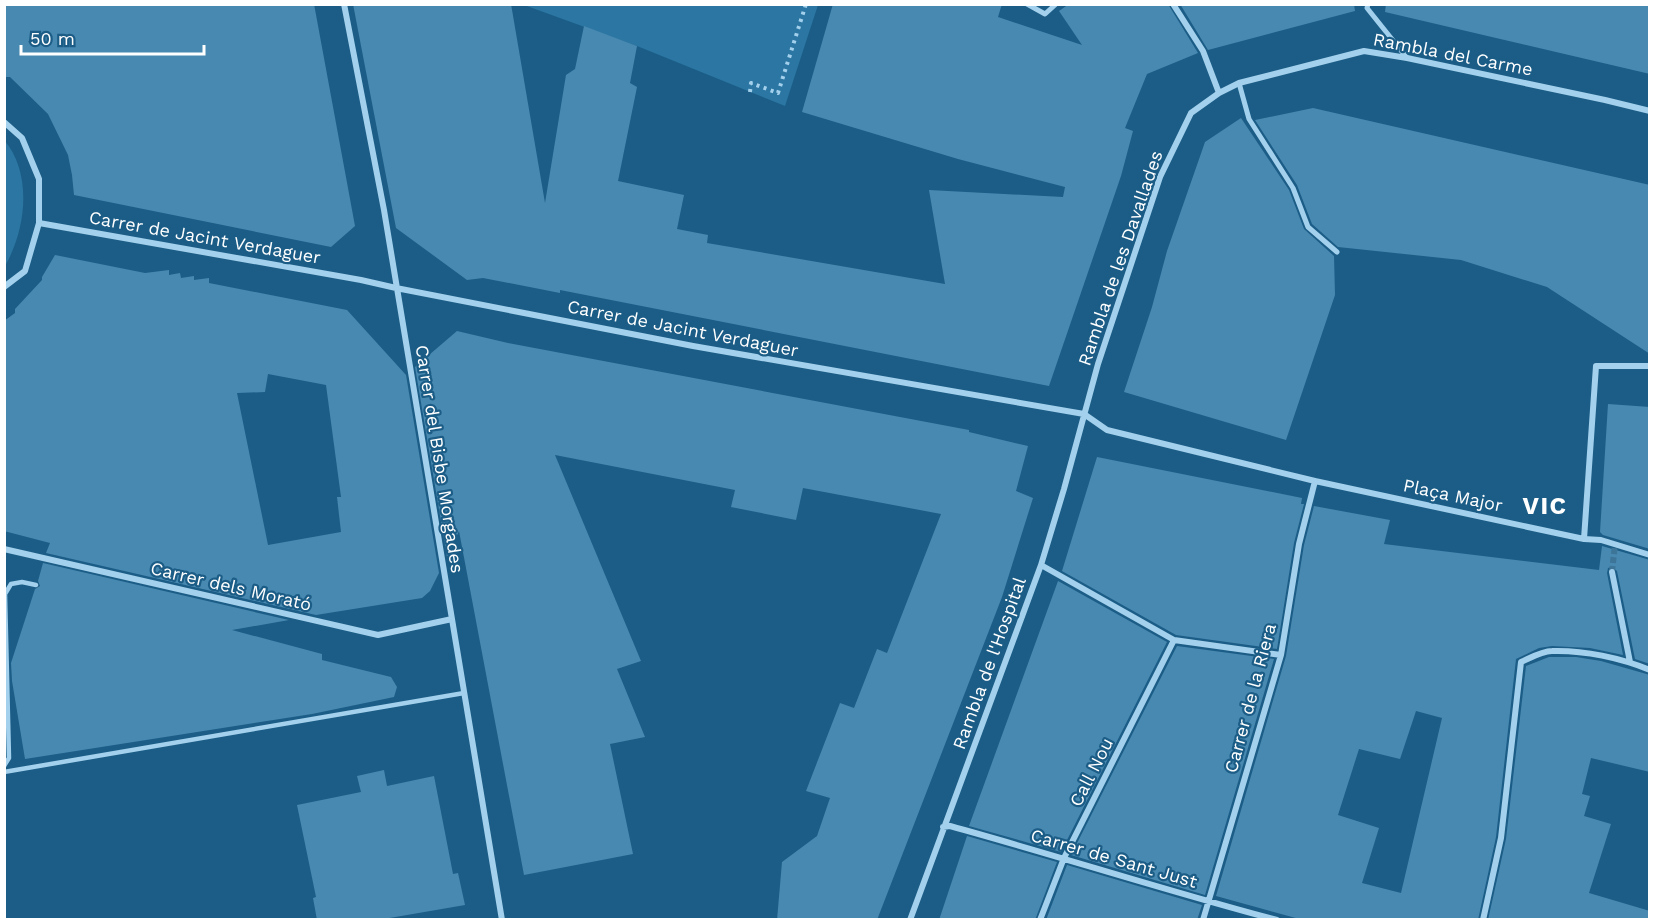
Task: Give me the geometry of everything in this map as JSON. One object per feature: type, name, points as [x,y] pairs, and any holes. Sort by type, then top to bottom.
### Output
[{"type":"street","name":"Carrer del Bisbe Morgades","points":[[344,4],[384,210],[502,920]]},
{"type":"street","points":[[1027,4],[1045,14],[1056,4]]},
{"type":"street","points":[[1173,4],[1203,51],[1219,93]]},
{"type":"street","points":[[1368,4],[1367,8],[1407,58]]},
{"type":"street","name":"Rambla del Carme","points":[[1219,93],[1239,83],[1364,51],[1407,58],[1650,111]]},
{"type":"street","points":[[1239,83],[1249,119],[1293,188],[1308,227],[1337,252]]},
{"type":"street","name":"Rambla de les Davallades","points":[[1084,414],[1115,309],[1160,177],[1191,113],[1219,93]]},
{"type":"street","points":[[4,122],[22,138],[39,179],[39,223],[25,271],[4,287]]},
{"type":"street","name":"Carrer de Jacint Verdaguer","points":[[39,223],[361,280],[693,346],[1084,414],[1107,430],[1315,481]]},
{"type":"street","points":[[1584,539],[1596,366],[1650,366]]},
{"type":"street","name":"Rambla de l'Hospital","points":[[910,920],[1041,564],[1065,489],[1084,414]]},
{"type":"street","name":"Plaça Major","points":[[1315,481],[1584,539],[1601,540],[1650,555]]},
{"type":"street","name":"Carrer de la Riera","points":[[1203,920],[1281,655],[1299,544],[1315,481]]},
{"type":"street","name":"Carrer dels Morató","points":[[4,549],[378,635],[452,619]]},
{"type":"street","points":[[1041,564],[1174,640],[1281,655]]},
{"type":"street","points":[[1612,572],[1630,662]]},
{"type":"street","name":"Call Nou","points":[[1040,920],[1065,858],[1174,640]]},
{"type":"street","points":[[1483,920],[1501,838],[1521,662],[1550,651],[1630,662],[1650,670]]},
{"type":"street","name":"Carrer de Sant Just","points":[[943,826],[1065,858],[1276,920]]},
{"type":"lane","points":[[4,766],[9,758],[5,594],[11,585],[22,582],[36,585]]},
{"type":"lane","points":[[4,772],[464,693]]},
{"type":"path","points":[[750,92],[751,83],[778,93],[806,4]]},
{"type":"shaded area","points":[[524,5],[818,5],[785,106],[637,46]]},
{"type":"shaded area","points":[[4,140],[13,153],[23,185],[22,219],[18,236],[5,266]]},
{"type":"building","points":[[4,4],[314,4],[355,226],[331,247],[74,195],[68,155],[48,114],[10,77],[4,77]]},
{"type":"building","points":[[353,4],[511,4],[545,203],[566,75],[575,69],[584,26],[637,46],[630,83],[637,87],[618,181],[684,195],[677,229],[708,235],[707,243],[945,284],[929,190],[1063,197],[1065,187],[958,159],[802,112],[833,4],[1002,4],[998,17],[1082,45],[1059,11],[1069,4],[1168,4],[1198,53],[1147,74],[1125,128],[1133,131],[1121,176],[1049,386],[560,290],[560,293],[483,278],[467,280],[396,228]]},
{"type":"building","points":[[1180,4],[1354,4],[1355,11],[1208,50]]},
{"type":"building","points":[[1386,4],[1650,4],[1650,74],[1385,12]]},
{"type":"building","points":[[1313,108],[1650,185],[1650,354],[1547,287],[1461,260],[1338,247],[1312,224],[1297,185],[1255,120]]},
{"type":"building","points":[[1241,118],[1289,190],[1304,229],[1334,256],[1335,295],[1286,440],[1124,392],[1152,307],[1167,251],[1205,142]]},
{"type":"building","points":[[55,255],[145,273],[169,270],[169,275],[180,273],[181,278],[194,276],[194,280],[209,278],[209,283],[347,310],[406,375],[439,573],[430,591],[422,598],[316,615],[46,553],[50,543],[4,531],[4,321],[15,313],[15,309],[42,280]],"holes":[[[268,374],[326,385],[341,497],[337,497],[341,532],[268,545],[237,393],[265,392]]]},
{"type":"building","points":[[457,331],[508,343],[969,430],[969,432],[1028,446],[1016,491],[1033,498],[1002,597],[877,920],[777,920],[782,862],[817,836],[830,798],[806,791],[840,703],[854,708],[877,649],[887,653],[941,514],[803,488],[796,520],[731,507],[735,490],[555,455],[641,661],[617,669],[645,737],[610,744],[633,854],[524,875],[459,531],[447,557],[415,367]]},
{"type":"building","points":[[1608,404],[1650,407],[1650,549],[1603,535],[1600,532]]},
{"type":"building","points":[[1097,457],[1302,498],[1301,504],[1304,504],[1294,543],[1277,649],[1176,635],[1062,571]]},
{"type":"building","points":[[1314,506],[1390,520],[1384,544],[1599,570],[1602,546],[1650,560],[1650,664],[1635,659],[1617,571],[1612,567],[1608,568],[1607,573],[1623,655],[1590,648],[1552,646],[1539,648],[1516,659],[1496,837],[1478,920],[1303,920],[1216,896],[1286,656],[1304,545]],"holes":[[[1416,711],[1442,718],[1401,893],[1362,883],[1379,828],[1338,815],[1359,749],[1400,759]]]},
{"type":"building","points":[[43,563],[289,620],[232,630],[322,654],[322,660],[391,677],[397,687],[394,697],[312,714],[25,759],[11,663],[35,589],[40,586],[38,581]]},
{"type":"building","points":[[1058,581],[1167,642],[1061,852],[969,826]]},
{"type":"building","points":[[1177,646],[1274,659],[1205,895],[1071,855]]},
{"type":"building","points":[[1549,657],[1576,657],[1601,661],[1650,675],[1650,772],[1591,758],[1582,794],[1590,796],[1584,816],[1611,824],[1589,893],[1650,911],[1650,920],[1488,920],[1506,839],[1526,666]]},
{"type":"building","points":[[384,770],[387,786],[434,776],[453,874],[458,873],[465,905],[378,920],[317,920],[313,898],[316,897],[297,805],[361,792],[357,776]]},
{"type":"building","points":[[967,836],[1057,862],[1035,920],[939,920]]},
{"type":"building","points":[[1067,865],[1202,905],[1197,920],[1046,920]]},
{"type":"tunnel","points":[[1612,572],[1615,544]]},
{"type":"district","name":"VIC","points":[[1545,506]]}]
